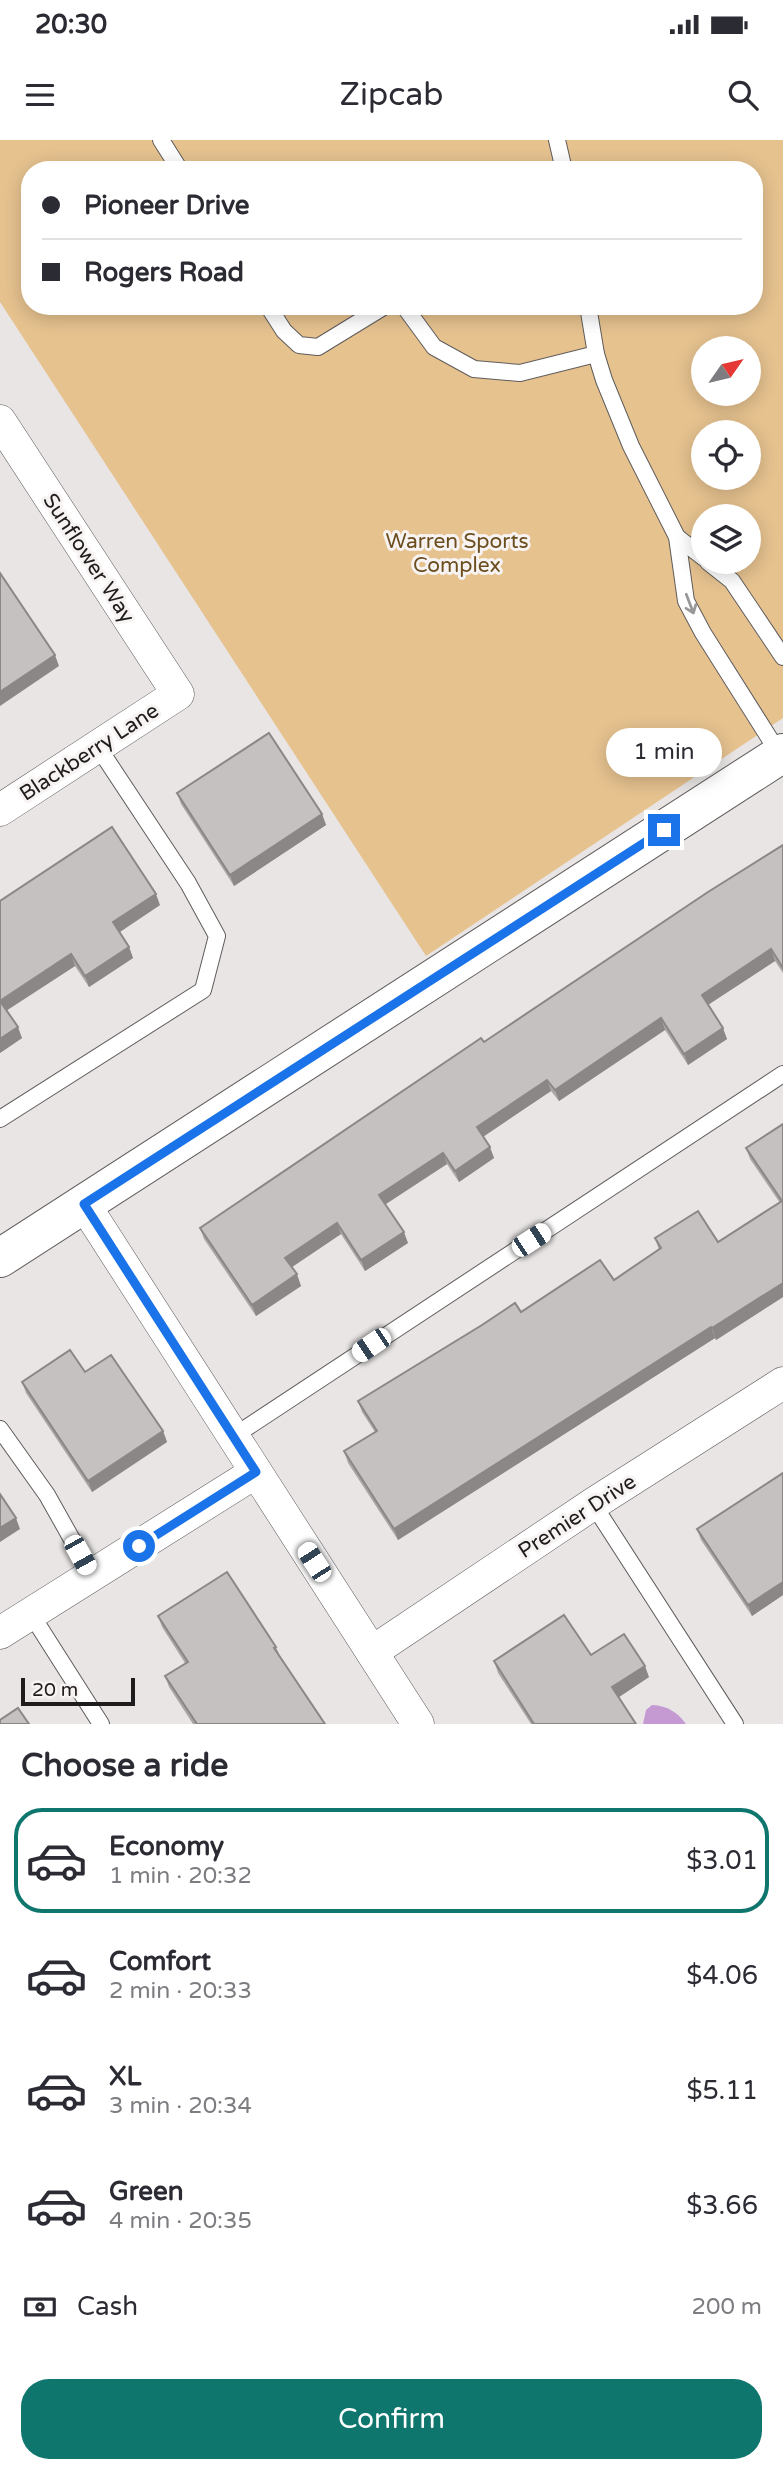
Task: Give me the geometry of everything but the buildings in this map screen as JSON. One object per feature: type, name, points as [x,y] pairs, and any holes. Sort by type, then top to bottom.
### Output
[{"type":"street","name":"Sunflower Way","points":[[0,421],[178,694]]},
{"type":"street","name":"Blackberry Lane","points":[[0,810],[178,694]]},
{"type":"street","points":[[0,1258],[782,754]]},
{"type":"street","points":[[84,1204],[418,1724]]},
{"type":"street","name":"Premier Drive","points":[[372,1652],[593,1504],[783,1383]]},
{"type":"street","points":[[0,1633],[256,1472]]},
{"type":"lane","points":[[161,140],[174,161]]},
{"type":"lane","points":[[557,140],[562,161]]},
{"type":"lane","points":[[274,315],[284,331],[299,345],[318,347],[370,315]]},
{"type":"lane","points":[[411,315],[434,347],[474,369],[520,373],[596,354]]},
{"type":"lane","points":[[590,315],[596,354],[604,380],[631,446],[677,537],[686,601],[709,644],[782,754]]},
{"type":"lane","points":[[677,537],[691,548]]},
{"type":"lane","points":[[723,574],[732,581],[783,657]]},
{"type":"lane","points":[[0,1119],[203,990],[217,936],[188,883],[97,747]]},
{"type":"lane","points":[[234,1436],[783,1074]]},
{"type":"lane","points":[[0,1429],[47,1495],[92,1575]]},
{"type":"lane","points":[[593,1504],[735,1724]]},
{"type":"lane","points":[[31,1614],[102,1724]]},
{"type":"green space","name":"Warren Sports Complex","points":[[0,140],[783,140],[783,718],[426,956],[0,302]]},
{"type":"shaded area","points":[[652,1705],[672,1710],[686,1724],[643,1724],[646,1710]]},
{"type":"route","points":[[139,1546],[256,1472],[84,1204],[664,830]]}]
